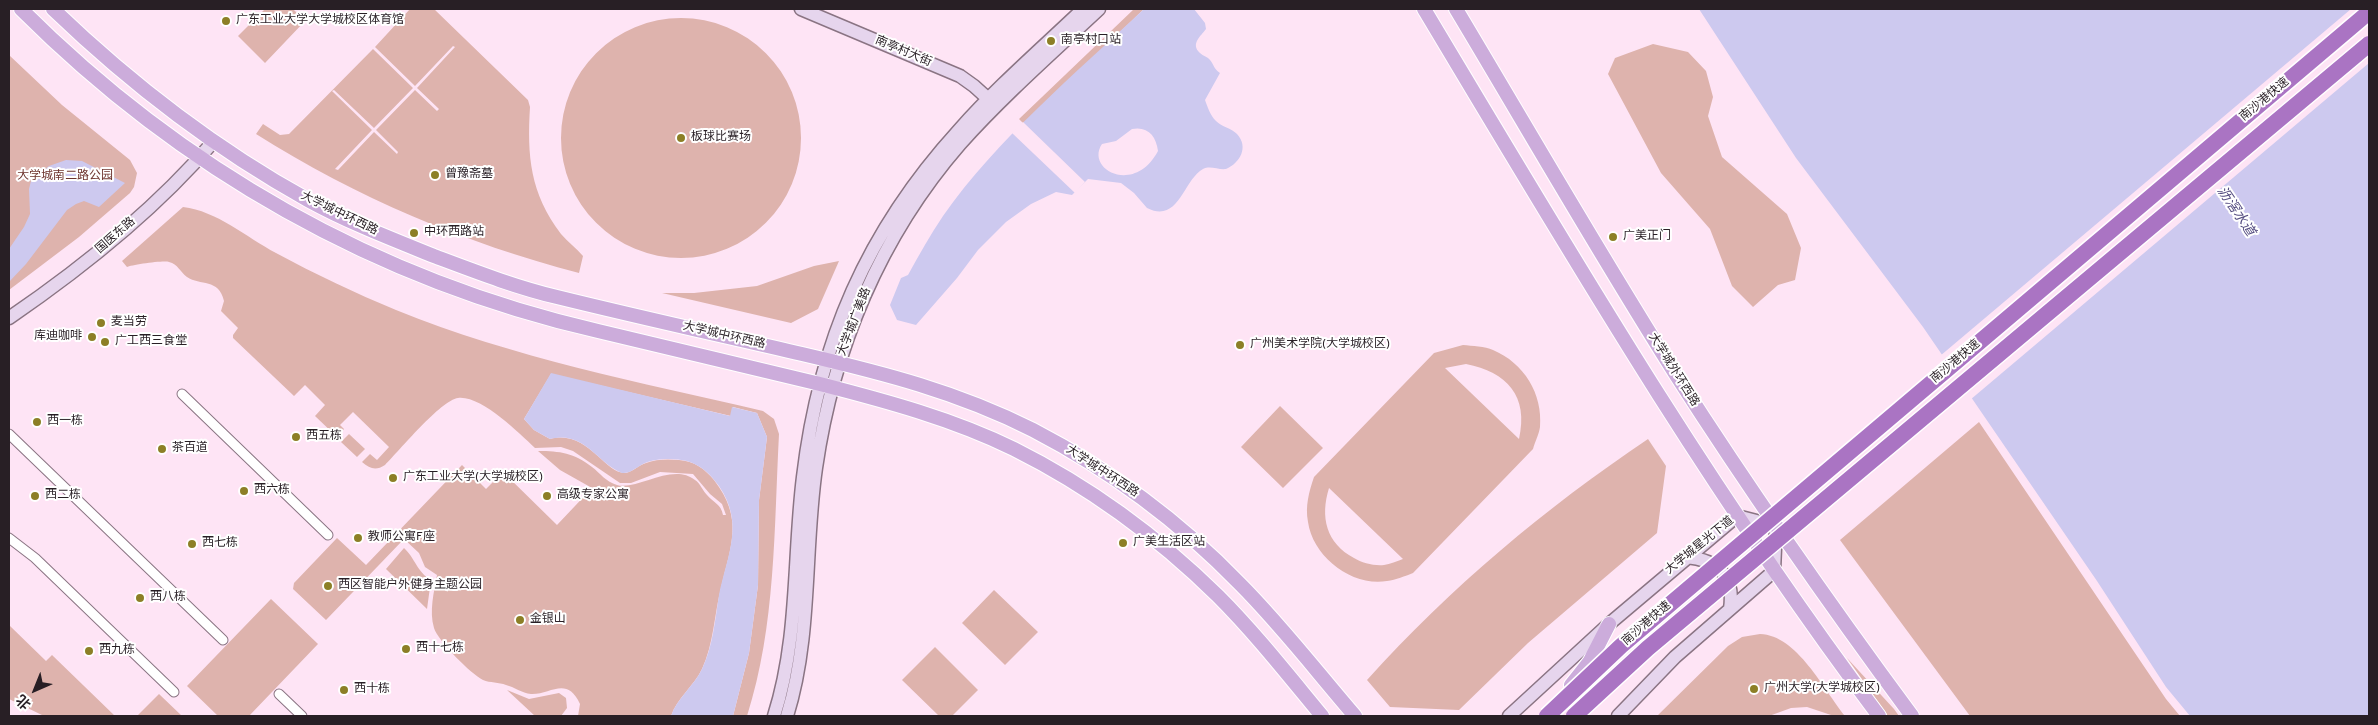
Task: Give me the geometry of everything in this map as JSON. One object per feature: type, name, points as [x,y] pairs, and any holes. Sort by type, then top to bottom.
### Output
[{"type":"highway","name":"南沙港快速","points":[[1547,716],[1621,646],[1734,549],[2369,12]]},
{"type":"highway","name":"南沙港快速","points":[[1574,716],[1648,648],[2369,44]]},
{"type":"main road","name":"大学城中环西路","points":[[21,9],[104,86],[198,158],[312,226],[378,258],[502,305],[576,326],[826,386],[927,415],[985,436],[1034,460],[1098,499],[1156,542],[1217,595],[1322,716]]},
{"type":"main road","name":"大学城中环西路","points":[[53,9],[131,80],[212,142],[328,210],[423,251],[488,276],[551,296],[832,361],[938,389],[1042,435],[1116,479],[1167,517],[1220,563],[1261,606],[1355,716]]},
{"type":"main road","name":"南亭村大街","points":[[801,9],[960,76],[992,103]]},
{"type":"main road","name":"大学城广美路","points":[[774,716],[791,634],[802,484],[832,361],[866,289],[902,223],[992,103],[1083,9]]},
{"type":"main road","name":"大学城广美路","points":[[992,103],[1099,9]]},
{"type":"main road","points":[[1424,9],[1619,335],[1774,571],[1879,716]]},
{"type":"main road","name":"大学城外环西路","points":[[1456,9],[1642,321],[1776,526],[1912,716]]},
{"type":"main road","name":"国医东路","points":[[9,318],[101,250],[198,158],[212,142]]},
{"type":"main road","name":"大学城广美路","points":[[787,716],[804,623],[809,532],[826,386]]},
{"type":"main road","name":"大学城星光下道","points":[[1509,716],[1608,624],[1737,516],[1776,526]]},
{"type":"main road","points":[[1618,716],[1669,662],[1774,571],[1776,526]]},
{"type":"main road","points":[[1686,557],[1704,560],[1719,568],[1730,586],[1730,608]]},
{"type":"main road","points":[[1539,716],[1582,672],[1608,624]]},
{"type":"street","points":[[182,394],[328,535]]},
{"type":"street","points":[[9,434],[223,640]]},
{"type":"street","points":[[9,538],[35,558],[174,692]]},
{"type":"street","points":[[279,694],[302,716]]},
{"type":"green space","points":[[265,9],[293,9],[305,21],[265,63],[238,36]]},
{"type":"green space","points":[[410,9],[434,9],[528,100],[530,107],[530,158],[537,189],[551,219],[561,234],[583,256],[579,273],[495,248],[413,216],[333,178],[256,134],[263,124],[280,135],[289,134],[373,49],[413,88],[374,128],[334,90],[332,91],[372,130],[335,169],[338,170],[374,132],[397,154],[398,152],[376,130],[415,90],[437,111],[439,109],[417,88],[455,47],[453,46],[415,86],[375,47]]},
{"type":"green space","points":[[1134,9],[1144,9],[1024,124],[1019,119]]},
{"type":"green space","name":"板球比赛场","points":[[681,18],[704,20],[727,27],[748,38],[766,53],[781,71],[792,92],[799,115],[801,138],[799,161],[792,184],[781,205],[766,223],[748,238],[727,249],[704,256],[681,258],[658,256],[635,249],[614,238],[596,223],[581,205],[570,184],[563,161],[561,138],[563,115],[570,92],[581,71],[596,53],[614,38],[635,27],[658,20]]},
{"type":"green space","points":[[1653,44],[1688,52],[1706,71],[1713,97],[1708,116],[1722,157],[1787,214],[1801,248],[1795,280],[1778,285],[1753,307],[1732,286],[1710,229],[1661,173],[1608,74],[1615,58]]},
{"type":"green space","name":"大学城南二路公园","points":[[9,55],[62,105],[130,160],[137,173],[134,187],[130,193],[79,237],[9,290]]},
{"type":"green space","points":[[183,207],[196,209],[219,219],[276,253],[350,290],[441,327],[577,368],[763,411],[774,419],[779,434],[769,612],[764,647],[747,716],[733,716],[749,653],[758,585],[759,500],[767,437],[757,413],[733,407],[731,416],[551,374],[524,419],[534,430],[550,439],[563,438],[575,440],[618,472],[626,473],[643,464],[667,459],[694,464],[707,472],[714,480],[729,507],[732,520],[731,545],[706,659],[699,675],[677,703],[671,716],[578,716],[580,704],[570,690],[558,688],[538,694],[531,694],[503,684],[489,682],[478,677],[456,657],[434,628],[432,608],[437,575],[425,567],[419,553],[404,539],[326,620],[293,589],[294,583],[337,538],[366,565],[462,465],[486,489],[503,472],[557,525],[592,488],[560,470],[538,451],[560,452],[573,456],[595,469],[606,480],[617,485],[625,486],[665,475],[686,475],[697,481],[707,495],[719,506],[723,515],[726,515],[722,504],[710,494],[693,474],[660,472],[631,483],[620,483],[573,451],[561,447],[535,448],[499,416],[477,402],[458,398],[441,407],[431,416],[385,465],[376,469],[368,466],[362,462],[370,454],[377,460],[389,447],[353,412],[340,425],[344,429],[337,437],[315,416],[325,405],[305,385],[294,396],[233,338],[238,328],[221,311],[224,301],[218,289],[214,286],[192,280],[175,264],[169,262],[127,267],[122,261]]},
{"type":"green space","points":[[839,261],[818,309],[791,323],[662,293],[694,293],[757,286],[814,266]]},
{"type":"green space","points":[[1463,345],[1478,346],[1493,350],[1514,363],[1522,371],[1535,392],[1540,415],[1538,435],[1533,449],[1413,573],[1387,581],[1374,582],[1361,579],[1336,567],[1326,558],[1311,535],[1307,510],[1312,483],[1314,477],[1434,353]],"holes":[[[1466,364],[1493,373],[1512,388],[1521,410],[1519,439],[1445,368]],[[1329,488],[1403,559],[1384,565],[1368,564],[1354,558],[1337,545],[1331,537],[1326,519],[1325,509]]]},
{"type":"green space","points":[[1280,406],[1323,448],[1283,488],[1241,447]]},
{"type":"green space","points":[[1979,422],[2166,699],[2180,716],[1970,716],[1840,540]]},
{"type":"green space","points":[[349,434],[365,449],[357,457],[341,442]]},
{"type":"green space","points":[[1648,439],[1666,466],[1657,533],[1528,643],[1459,710],[1390,707],[1367,680],[1399,646],[1465,581],[1536,521]]},
{"type":"green space","points":[[404,548],[422,573],[431,580],[427,609],[386,569]]},
{"type":"green space","points":[[994,590],[1038,632],[1005,665],[962,623]]},
{"type":"green space","points":[[271,599],[318,644],[249,716],[218,716],[187,686]]},
{"type":"green space","points":[[9,625],[46,661],[52,655],[115,716],[44,716],[9,699]]},
{"type":"green space","name":"广州大学(大学城校区)","points":[[1760,634],[1773,637],[1786,644],[1798,654],[1819,679],[1845,716],[1834,716],[1807,707],[1791,708],[1769,716],[1657,716],[1728,646],[1742,637]]},
{"type":"green space","points":[[935,647],[978,690],[952,716],[939,716],[902,680]]},
{"type":"green space","points":[[1847,658],[1894,709],[1899,716],[1888,716]]},
{"type":"green space","points":[[507,690],[529,699],[559,693],[566,698],[567,708],[561,716],[535,716]]},
{"type":"green space","points":[[159,694],[182,716],[137,716]]},
{"type":"water","points":[[1144,9],[1194,9],[1205,23],[1206,29],[1196,43],[1197,50],[1209,59],[1220,73],[1205,100],[1216,121],[1235,132],[1241,139],[1242,149],[1239,159],[1226,169],[1208,167],[1203,169],[1196,174],[1174,206],[1166,210],[1158,211],[1147,208],[1134,193],[1121,183],[1088,179],[1072,195],[1056,192],[1031,204],[1006,222],[978,250],[957,278],[916,325],[897,320],[890,305],[901,278],[908,275],[938,223],[964,188],[1038,108]],"holes":[[[1138,128],[1150,133],[1157,146],[1158,151],[1148,165],[1137,172],[1125,175],[1115,174],[1106,169],[1100,162],[1099,153],[1102,144],[1116,141],[1132,129]]]},
{"type":"water","name":"沥滘水道","points":[[1699,9],[2369,9],[2369,716],[2190,716],[2166,687],[2097,581],[1923,327],[1796,158]]},
{"type":"water","points":[[66,160],[82,161],[125,183],[99,207],[84,201],[67,210],[26,264],[9,282],[9,249],[24,227],[30,214],[29,189],[31,181],[49,166]]},
{"type":"water","points":[[551,373],[730,416],[732,407],[757,413],[767,437],[759,500],[758,585],[749,653],[733,716],[671,716],[677,703],[702,669],[711,642],[719,595],[732,540],[733,527],[727,500],[719,486],[705,470],[687,461],[677,459],[655,460],[645,463],[634,470],[622,473],[581,443],[562,437],[550,439],[534,430],[524,419]]},
{"type":"pier","points":[[2351,9],[2369,9],[2369,63],[1970,400],[1940,356]]},
{"type":"pier","points":[[1023,122],[1085,182],[1075,193],[1012,133]]},
{"type":"place","name":"广东工业大学大学城校区体育馆","points":[[226,21]]},
{"type":"place","name":"南亭村口站","points":[[1051,41]]},
{"type":"place","name":"板球比赛场","points":[[681,138]]},
{"type":"place","name":"曾豫斋墓","points":[[435,175]]},
{"type":"place","name":"中环西路站","points":[[414,233]]},
{"type":"place","name":"广美正门","points":[[1613,237]]},
{"type":"place","name":"麦当劳","points":[[101,323]]},
{"type":"place","name":"库迪咖啡","points":[[92,337]]},
{"type":"place","name":"广工西三食堂","points":[[105,342]]},
{"type":"place","name":"广州美术学院(大学城校区)","points":[[1240,345]]},
{"type":"place","name":"西一栋","points":[[37,422]]},
{"type":"place","name":"西五栋","points":[[296,437]]},
{"type":"place","name":"茶百道","points":[[162,449]]},
{"type":"place","name":"广东工业大学(大学城校区)","points":[[393,478]]},
{"type":"place","name":"西六栋","points":[[244,491]]},
{"type":"place","name":"西二栋","points":[[35,496]]},
{"type":"place","name":"高级专家公寓","points":[[547,496]]},
{"type":"place","name":"教师公寓F座","points":[[358,538]]},
{"type":"place","name":"广美生活区站","points":[[1123,543]]},
{"type":"place","name":"西七栋","points":[[192,544]]},
{"type":"place","name":"西区智能户外健身主题公园","points":[[328,586]]},
{"type":"place","name":"西八栋","points":[[140,598]]},
{"type":"place","name":"金银山","points":[[520,620]]},
{"type":"place","name":"西十七栋","points":[[406,649]]},
{"type":"place","name":"西九栋","points":[[89,651]]},
{"type":"place","name":"广州大学(大学城校区)","points":[[1754,689]]},
{"type":"place","name":"西十栋","points":[[344,690]]}]
